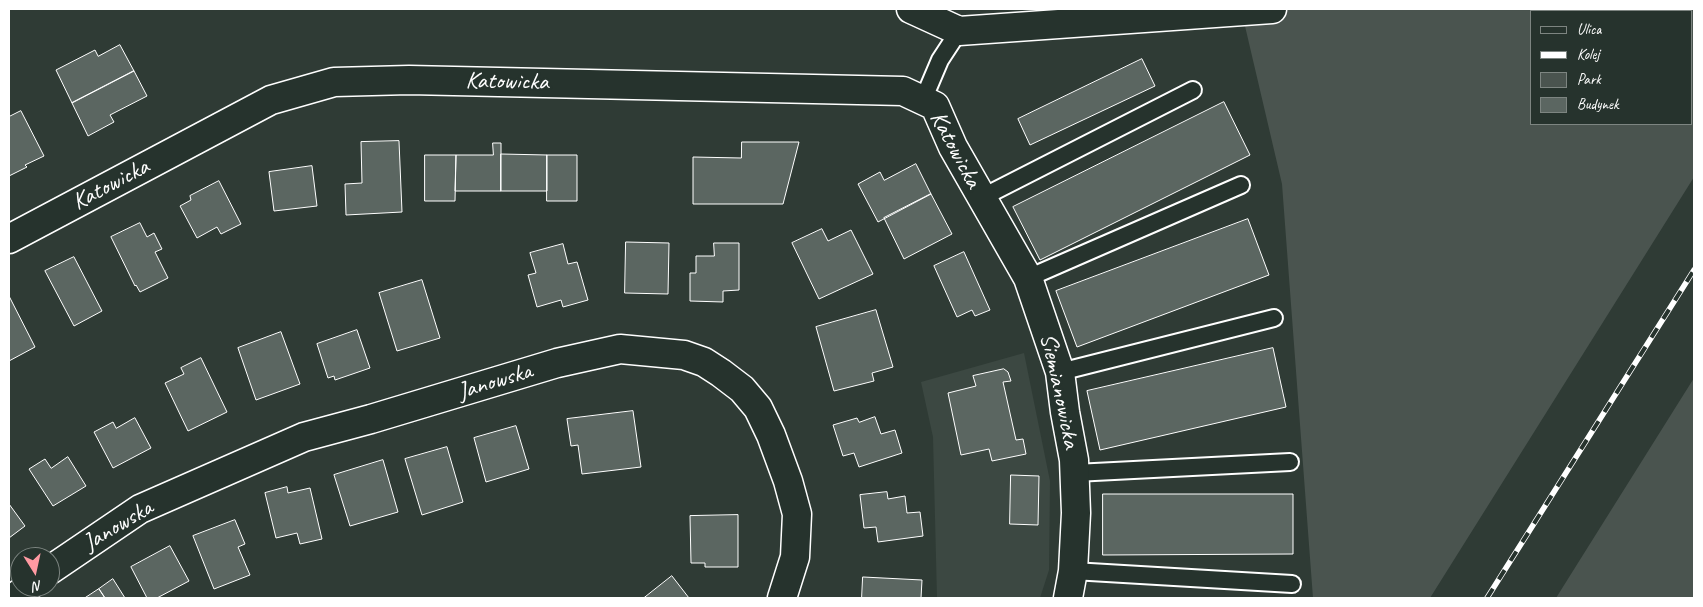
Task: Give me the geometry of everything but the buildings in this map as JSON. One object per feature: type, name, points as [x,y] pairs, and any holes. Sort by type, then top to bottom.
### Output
[{"type":"street","points":[[911,9],[959,31],[1272,9]]},
{"type":"street","name":"Katowicka","points":[[9,239],[271,100],[334,82],[409,80],[904,91],[935,106],[953,147],[981,198]]},
{"type":"street","name":"Siemianowicka","points":[[981,198],[1028,278],[1060,372],[1075,473],[1076,513],[1073,571],[1068,598]]},
{"type":"street","name":"Janowska","points":[[60,563],[140,509],[304,437],[371,419],[557,363],[620,349],[684,355],[704,362],[721,372],[742,389],[758,408],[785,472],[797,514],[795,557],[782,598]]},
{"type":"lane","points":[[923,100],[940,60],[959,31]]},
{"type":"lane","points":[[981,198],[1194,90]]},
{"type":"lane","points":[[1028,278],[1242,185]]},
{"type":"lane","points":[[1060,372],[1274,318]]},
{"type":"lane","points":[[1075,473],[1290,462]]},
{"type":"lane","points":[[1073,571],[1292,584]]},
{"type":"shaded area","points":[[1024,353],[1050,481],[1049,570],[1040,598],[937,598],[933,437],[921,382]]},
{"type":"green space","points":[[1241,9],[1694,9],[1694,177],[1430,598],[1313,598],[1282,184]]},
{"type":"green space","points":[[1694,378],[1694,598],[1556,598]]},
{"type":"railway","points":[[1487,598],[1694,270]]}]
